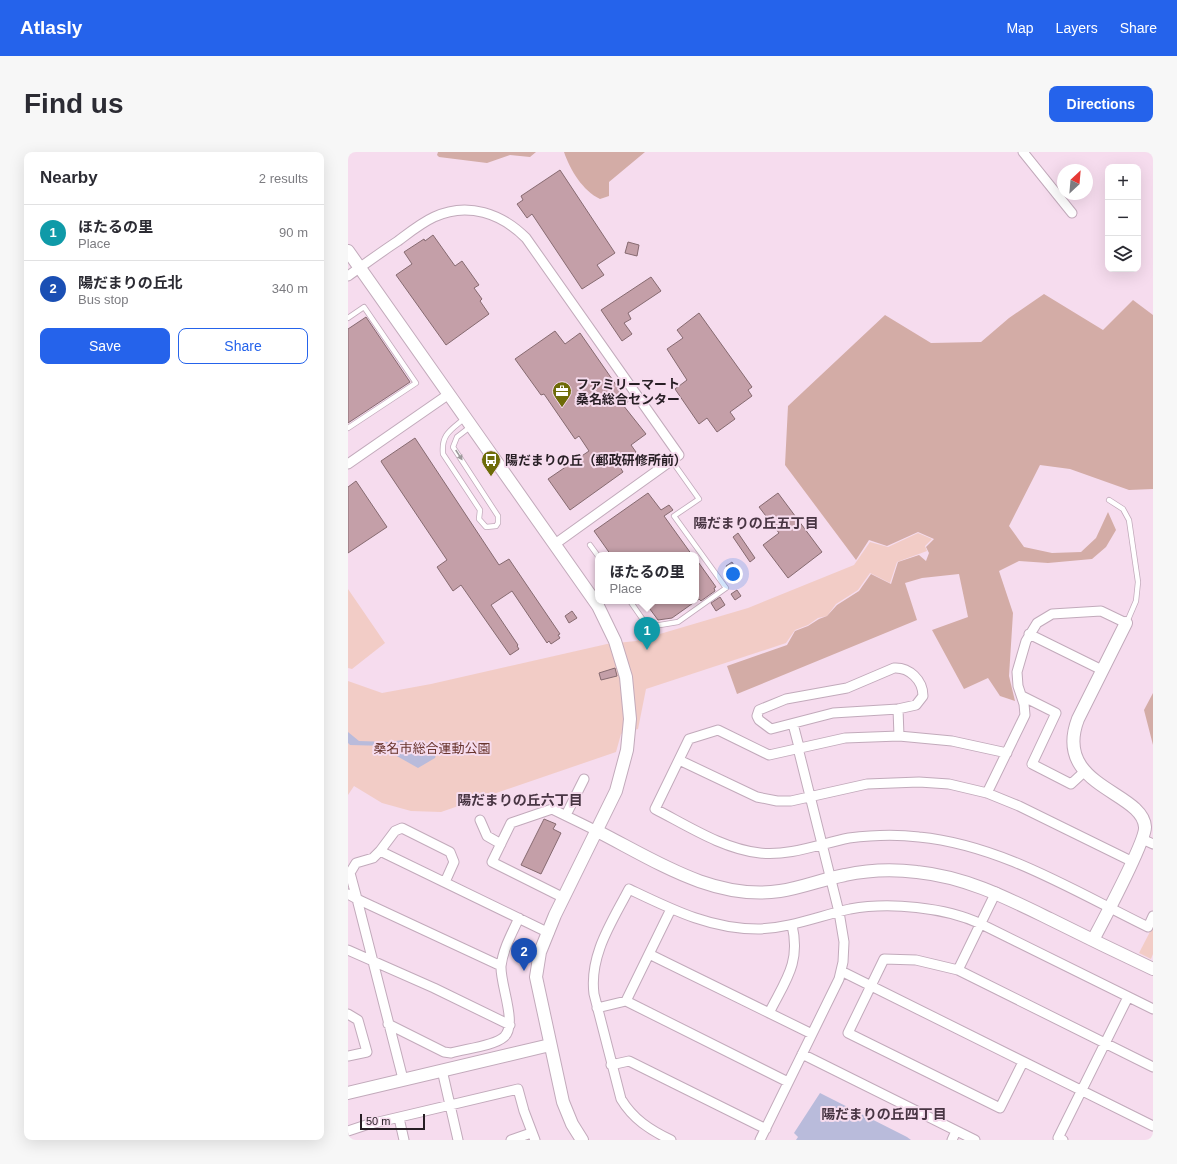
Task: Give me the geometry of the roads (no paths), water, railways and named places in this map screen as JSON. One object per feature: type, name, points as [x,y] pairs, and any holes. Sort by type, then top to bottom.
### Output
[{"type":"street","points":[[1023,152],[1072,213]]},
{"type":"street","points":[[348,276],[424,222],[444,213],[471,210],[496,216],[507,222],[526,238],[679,455],[555,544]]},
{"type":"street","points":[[348,251],[595,602]]},
{"type":"street","points":[[348,464],[449,394]]},
{"type":"street","points":[[582,1140],[572,1124],[563,1102],[536,977],[538,960],[549,933],[564,898],[612,800],[623,770],[630,719],[628,692],[622,661],[607,622],[597,604]]},
{"type":"street","points":[[987,793],[1024,715],[1024,704],[1018,686],[1018,672],[1029,634],[1042,619],[1058,613],[1101,611],[1126,623],[1078,719],[1074,731],[1074,744],[1077,759],[1085,771],[1097,783],[1140,814],[1146,828],[1148,841],[1131,861],[1093,940]]},
{"type":"street","points":[[1029,634],[1102,670]]},
{"type":"street","points":[[894,668],[903,668],[911,672],[923,692],[922,699],[916,705],[898,709],[847,711],[771,729],[759,720],[757,713],[763,708],[786,699],[847,688],[894,668]]},
{"type":"street","points":[[1022,696],[1056,713],[1032,764],[1071,784],[1085,771]]},
{"type":"street","points":[[898,709],[899,736]]},
{"type":"street","points":[[760,1140],[836,986],[841,971],[844,942],[839,912],[793,724]]},
{"type":"street","points":[[1007,753],[952,740],[899,736],[845,738],[769,755],[718,730],[690,739],[655,809],[725,844],[743,850],[761,853],[784,853],[854,838],[892,835],[918,836],[952,842],[1002,856],[1148,927],[1153,916]]},
{"type":"street","points":[[679,760],[757,797],[784,801],[867,784],[920,782],[949,784],[987,793],[1036,813],[1131,861]]},
{"type":"street","points":[[566,815],[584,780]]},
{"type":"street","points":[[564,898],[492,862],[511,822],[552,808],[690,878],[730,891],[748,893],[781,891],[830,878],[870,872],[917,872],[957,879],[996,892],[1153,969]]},
{"type":"street","points":[[480,820],[487,836],[501,844]]},
{"type":"street","points":[[403,1079],[350,873],[356,863],[373,858],[395,831],[402,828],[450,852],[454,862],[445,882]]},
{"type":"street","points":[[380,851],[549,933]]},
{"type":"street","points":[[671,1140],[644,1126],[628,1110],[617,1090],[593,986],[595,961],[629,888],[695,919],[725,926],[759,929],[792,925],[839,912],[864,907],[904,907],[954,914],[981,924],[1153,1009]]},
{"type":"street","points":[[958,970],[996,892]]},
{"type":"street","points":[[348,894],[501,966]]},
{"type":"street","points":[[626,1001],[672,909]]},
{"type":"street","points":[[388,1024],[444,1052],[451,1053],[500,1040],[508,1032],[510,1025],[501,977],[501,966],[503,955],[519,918]]},
{"type":"street","points":[[769,1013],[794,962],[796,941],[792,925]]},
{"type":"street","points":[[348,950],[373,960],[510,1025]]},
{"type":"street","points":[[649,954],[812,1034]]},
{"type":"street","points":[[1023,1062],[1000,1108],[848,1033],[884,959],[916,960],[935,963],[958,970],[1153,1067]]},
{"type":"street","points":[[841,971],[1153,1126]]},
{"type":"street","points":[[1063,1140],[1058,1138],[1128,997]]},
{"type":"street","points":[[598,1008],[626,1001],[788,1082]]},
{"type":"street","points":[[348,1014],[358,1020],[367,1052],[348,1056]]},
{"type":"street","points":[[348,1093],[550,1045]]},
{"type":"street","points":[[802,1054],[975,1140]]},
{"type":"street","points":[[611,1065],[629,1061],[766,1129]]},
{"type":"street","points":[[442,1070],[458,1140]]},
{"type":"street","points":[[348,1131],[518,1089],[533,1137],[511,1140]]},
{"type":"street","points":[[399,1118],[404,1140]]},
{"type":"street","points":[[952,1140],[956,1131]]},
{"type":"lane","points":[[348,318],[364,307],[416,383],[348,428]]},
{"type":"lane","points":[[469,422],[457,437],[454,447],[498,516],[498,523],[491,527],[486,527],[479,519],[480,510],[443,454],[442,443],[445,436],[469,422]]},
{"type":"lane","points":[[632,604],[648,627],[678,622],[726,588],[674,516],[699,499],[672,461]]},
{"type":"lane","points":[[1109,500],[1123,509],[1129,520],[1138,582],[1136,601],[1126,623]]},
{"type":"lane","points":[[590,545],[595,552]]},
{"type":"water","points":[[348,732],[359,741],[390,742],[402,740],[420,750],[421,745],[431,745],[437,751],[435,758],[418,768],[395,755],[387,746],[350,745],[348,743]]},
{"type":"water","points":[[820,1093],[911,1140],[796,1140],[798,1137],[794,1133]]},
{"type":"place","name":"ファミリーマート 桑名総合センター","points":[[562,408]]},
{"type":"place","name":"陽だまりの丘（郵政研修所前）","points":[[491,477]]},
{"type":"place","name":"ほたるの里","points":[[647,650]]},
{"type":"place","name":"陽だまりの丘北","points":[[524,971]]},
{"type":"district","name":"陽だまりの丘五丁目","points":[[756,523]]},
{"type":"district","name":"陽だまりの丘六丁目","points":[[520,800]]},
{"type":"district","name":"陽だまりの丘四丁目","points":[[884,1114]]},
{"type":"park label","name":"桑名市総合運動公園","points":[[432,748]]}]
